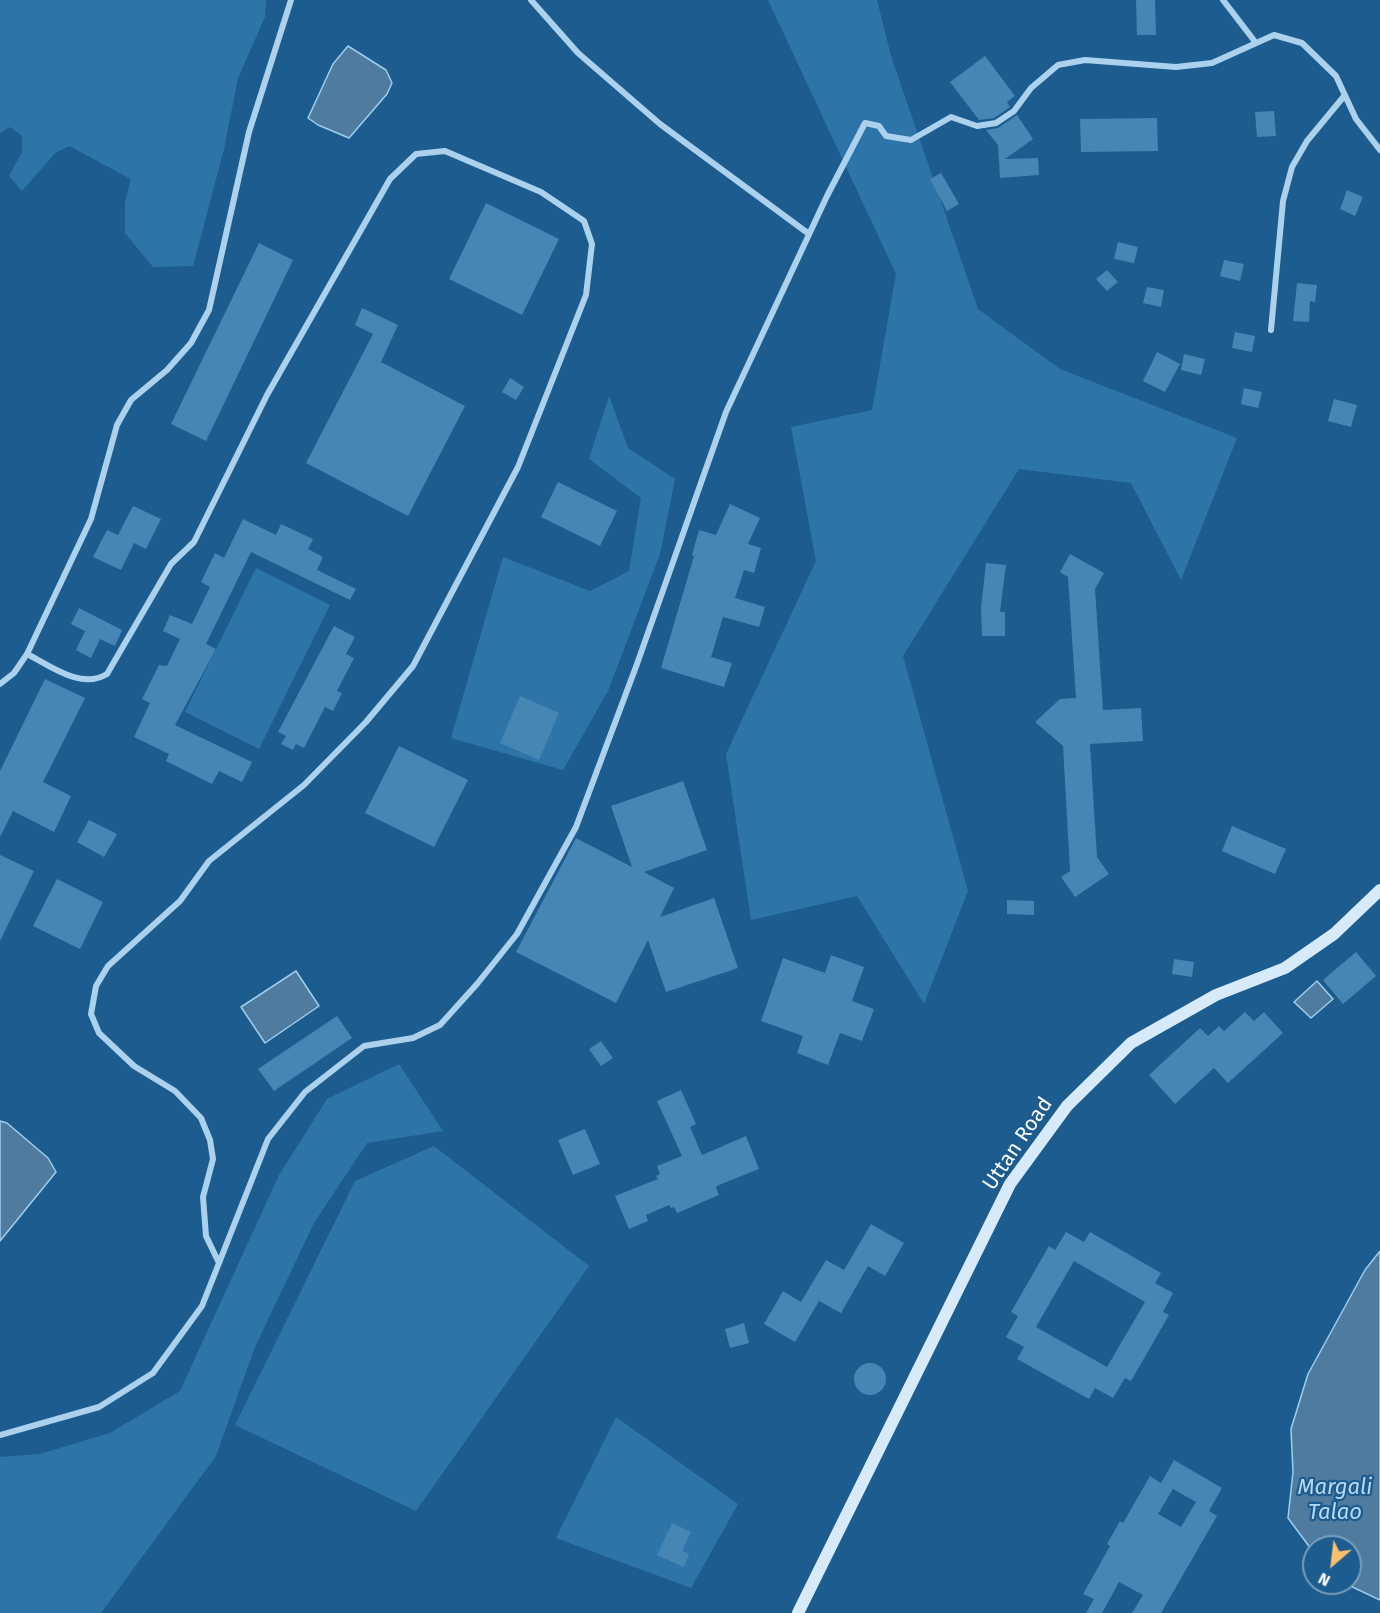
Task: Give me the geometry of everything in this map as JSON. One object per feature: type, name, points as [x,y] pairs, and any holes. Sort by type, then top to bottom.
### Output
[{"type":"main road","name":"Uttan Road","points":[[798,1613],[1010,1184],[1067,1106],[1131,1042],[1216,995],[1285,968],[1334,934],[1380,890]]},
{"type":"street","points":[[0,684],[14,673],[27,654],[91,519],[117,425],[131,400],[167,370],[191,343],[208,310],[249,132],[291,0]]},
{"type":"street","points":[[531,0],[578,53],[660,124],[809,234]]},
{"type":"street","points":[[1223,0],[1256,43]]},
{"type":"street","points":[[0,1435],[99,1407],[153,1372],[202,1306],[268,1138],[305,1092],[364,1046],[413,1038],[440,1024],[517,934],[576,827],[637,664],[726,412],[809,234],[865,123],[879,126],[886,136],[911,140],[951,117],[977,126],[996,123],[1014,111],[1031,88],[1058,65],[1085,60],[1176,66],[1212,63],[1274,35],[1302,43],[1336,76],[1356,119],[1380,150]]},
{"type":"street","points":[[1271,330],[1283,201],[1292,167],[1307,141],[1345,95]]},
{"type":"street","points":[[27,654],[80,680],[98,679],[107,674],[171,564],[194,542],[267,395],[390,179],[416,154],[445,151],[541,192],[584,221],[592,244],[586,295],[518,467],[413,666],[366,722],[304,785],[210,861],[180,901],[108,966],[96,986],[91,1014],[99,1033],[134,1066],[175,1091],[201,1118],[210,1140],[213,1159],[204,1197],[206,1236],[219,1263]]},
{"type":"shaded area","points":[[0,0],[266,0],[265,17],[238,78],[224,149],[193,266],[153,267],[125,233],[125,202],[131,179],[69,146],[55,153],[22,191],[9,176],[22,152],[22,136],[10,127],[0,133]]},
{"type":"shaded area","points":[[768,0],[877,0],[891,56],[978,309],[1060,369],[1237,438],[1181,580],[1131,483],[1019,469],[903,656],[968,891],[924,1004],[857,896],[751,920],[726,754],[816,561],[791,427],[872,410],[896,274]]},
{"type":"shaded area","points":[[609,396],[628,448],[675,479],[660,554],[608,691],[563,770],[451,738],[503,557],[590,591],[629,571],[641,498],[589,459]]},
{"type":"shaded area","points":[[256,568],[330,605],[259,749],[185,712]]},
{"type":"shaded area","points":[[399,1064],[443,1131],[367,1143],[314,1223],[255,1347],[216,1456],[101,1613],[0,1613],[0,1457],[40,1454],[110,1433],[180,1391],[279,1175],[327,1099]]},
{"type":"shaded area","points":[[434,1146],[589,1266],[416,1511],[235,1425],[355,1181]]},
{"type":"shaded area","points":[[616,1417],[738,1504],[691,1588],[556,1538]]},
{"type":"water","points":[[348,46],[386,70],[392,83],[387,94],[349,138],[318,125],[308,118],[333,64]]},
{"type":"water","points":[[296,971],[319,1006],[265,1043],[241,1007]]},
{"type":"water","points":[[1317,981],[1333,999],[1311,1018],[1294,1002]]},
{"type":"water","points":[[0,1121],[7,1123],[48,1158],[56,1172],[0,1241]]},
{"type":"water","name":"Margali Talao","points":[[1380,1251],[1380,1600],[1362,1592],[1362,1535],[1302,1535],[1302,1537],[1288,1518],[1293,1472],[1291,1429],[1308,1374],[1365,1270]]},
{"type":"building","points":[[1136,0],[1155,0],[1156,35],[1137,35]]},
{"type":"building","points":[[985,56],[1015,96],[1007,102],[1010,107],[994,118],[979,120],[950,82]]},
{"type":"building","points":[[1274,111],[1276,136],[1257,137],[1255,112]]},
{"type":"building","points":[[1017,115],[1033,139],[1005,159],[1038,158],[1039,175],[1000,178],[998,145],[986,130],[998,128]]},
{"type":"building","points":[[1157,118],[1158,151],[1081,152],[1080,119]]},
{"type":"building","points":[[941,173],[959,204],[947,211],[930,179]]},
{"type":"building","points":[[1347,190],[1363,197],[1355,216],[1340,209]]},
{"type":"building","points":[[486,203],[559,239],[522,315],[449,279]]},
{"type":"building","points":[[1118,242],[1138,247],[1134,263],[1114,259]]},
{"type":"building","points":[[259,243],[293,260],[206,441],[171,424]]},
{"type":"building","points":[[1224,260],[1244,264],[1240,281],[1220,276]]},
{"type":"building","points":[[1107,270],[1118,282],[1107,291],[1096,279]]},
{"type":"building","points":[[1297,283],[1317,285],[1315,302],[1310,301],[1309,322],[1293,321]]},
{"type":"building","points":[[1147,287],[1164,290],[1161,307],[1143,303]]},
{"type":"building","points":[[362,308],[398,325],[381,362],[465,406],[408,516],[306,463],[373,334],[355,325]]},
{"type":"building","points":[[1235,332],[1255,336],[1252,352],[1232,348]]},
{"type":"building","points":[[1157,352],[1180,364],[1165,392],[1143,381]]},
{"type":"building","points":[[1184,354],[1205,359],[1201,375],[1181,370]]},
{"type":"building","points":[[510,378],[524,387],[516,400],[502,392]]},
{"type":"building","points":[[1244,388],[1262,392],[1258,408],[1241,404]]},
{"type":"building","points":[[1334,399],[1357,405],[1351,427],[1328,421]]},
{"type":"building","points":[[558,482],[617,511],[600,546],[541,517]]},
{"type":"building","points":[[730,504],[760,518],[748,544],[761,548],[754,573],[744,570],[735,598],[765,607],[759,627],[723,617],[711,657],[732,663],[724,687],[661,668],[694,556],[692,555],[699,530],[716,535]]},
{"type":"building","points":[[133,506],[161,519],[146,549],[134,543],[121,570],[93,557],[107,530],[118,535]]},
{"type":"building","points":[[243,519],[276,535],[281,524],[313,539],[308,549],[323,557],[317,570],[356,589],[350,600],[251,552],[206,644],[216,649],[175,725],[252,762],[242,782],[219,771],[212,784],[166,761],[169,754],[134,737],[150,703],[142,699],[159,665],[167,666],[180,639],[163,631],[170,615],[192,624],[210,587],[201,582],[215,553],[224,558]]},
{"type":"building","points":[[1070,554],[1104,573],[1095,589],[1103,710],[1141,708],[1143,741],[1090,744],[1097,857],[1109,874],[1075,897],[1061,877],[1070,871],[1063,746],[1035,722],[1060,699],[1076,698],[1068,577],[1060,572]]},
{"type":"building","points":[[986,563],[1006,565],[1000,612],[1005,612],[1005,636],[982,636],[981,608]]},
{"type":"building","points":[[79,608],[122,630],[115,646],[100,639],[91,658],[76,650],[85,631],[71,624]]},
{"type":"building","points":[[334,626],[355,637],[346,654],[354,658],[337,691],[342,693],[333,711],[325,707],[304,748],[296,744],[293,750],[281,744],[286,736],[278,732]]},
{"type":"building","points":[[45,679],[85,698],[43,782],[71,796],[54,832],[13,811],[0,837],[0,771]]},
{"type":"building","points":[[520,696],[559,713],[539,760],[500,743]]},
{"type":"building","points":[[399,746],[468,780],[434,847],[365,813]]},
{"type":"building","points":[[683,781],[707,850],[644,872],[674,888],[660,917],[714,898],[738,968],[666,992],[648,940],[616,1003],[516,952],[576,838],[632,867],[611,806]]},
{"type":"building","points":[[89,820],[117,834],[104,857],[77,842]]},
{"type":"building","points":[[1232,826],[1286,849],[1275,874],[1222,851]]},
{"type":"building","points":[[0,855],[34,871],[0,941]]},
{"type":"building","points":[[57,879],[103,902],[80,949],[33,926]]},
{"type":"building","points":[[1007,900],[1034,901],[1034,915],[1007,914]]},
{"type":"building","points":[[1356,952],[1376,976],[1343,1004],[1323,980]]},
{"type":"building","points":[[831,955],[864,967],[852,1001],[874,1009],[862,1041],[840,1033],[828,1065],[797,1053],[803,1036],[761,1021],[783,958],[825,973]]},
{"type":"building","points":[[1174,959],[1194,962],[1192,977],[1172,974]]},
{"type":"building","points":[[1245,1012],[1254,1021],[1264,1012],[1283,1033],[1228,1083],[1214,1068],[1175,1104],[1149,1075],[1200,1028],[1208,1036],[1219,1026],[1224,1031]]},
{"type":"building","points":[[337,1016],[352,1038],[274,1091],[258,1069]]},
{"type":"building","points":[[601,1041],[613,1058],[601,1066],[589,1049]]},
{"type":"building","points":[[681,1090],[696,1124],[690,1127],[702,1155],[746,1136],[759,1169],[719,1185],[716,1187],[719,1195],[677,1213],[674,1207],[671,1208],[669,1205],[646,1215],[648,1221],[629,1229],[615,1196],[658,1179],[656,1176],[660,1174],[657,1166],[682,1156],[657,1101]]},
{"type":"building","points":[[585,1129],[600,1164],[573,1175],[558,1140]]},
{"type":"building","points":[[871,1224],[904,1243],[885,1276],[868,1266],[841,1313],[819,1301],[795,1342],[764,1324],[783,1291],[801,1302],[826,1260],[844,1270]]},
{"type":"building","points":[[1066,1232],[1084,1242],[1090,1232],[1161,1273],[1155,1283],[1173,1293],[1163,1312],[1169,1315],[1131,1381],[1125,1378],[1113,1398],[1095,1388],[1089,1399],[1017,1359],[1024,1347],[1006,1337],[1018,1316],[1011,1312],[1049,1246],[1055,1250]],"holes":[[[1074,1261],[1145,1302],[1107,1367],[1036,1327]]]},
{"type":"building","points":[[744,1323],[749,1343],[730,1348],[725,1329]]},
{"type":"building","points":[[870,1363],[881,1368],[886,1379],[881,1390],[870,1395],[859,1390],[854,1379],[859,1368]]},
{"type":"building","points":[[1174,1460],[1222,1488],[1209,1511],[1217,1516],[1161,1613],[1132,1613],[1143,1595],[1119,1582],[1102,1613],[1086,1613],[1094,1599],[1083,1594],[1110,1546],[1107,1544],[1120,1521],[1123,1523],[1150,1476],[1161,1483]],"holes":[[[1173,1489],[1196,1502],[1181,1527],[1158,1514]]]},
{"type":"building","points":[[672,1523],[691,1532],[682,1551],[689,1554],[684,1567],[657,1555]]}]
